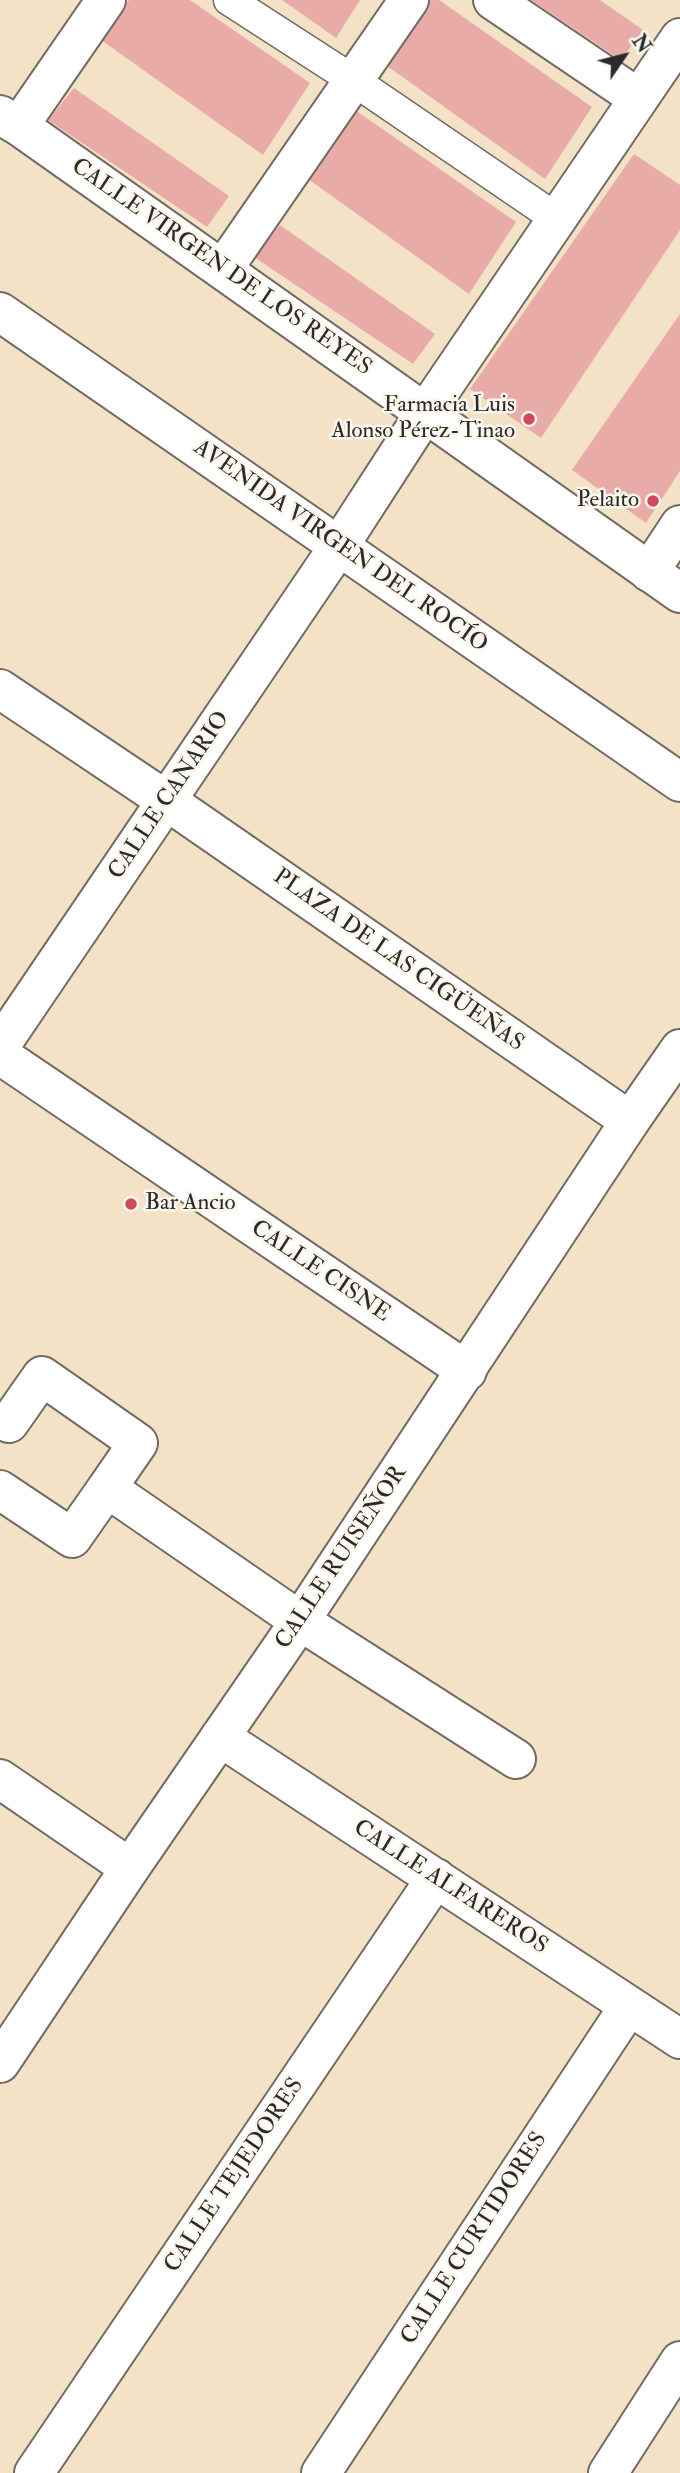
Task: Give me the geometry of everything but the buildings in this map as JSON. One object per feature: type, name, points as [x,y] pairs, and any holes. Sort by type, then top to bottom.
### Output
[{"type":"street","points":[[10,120],[106,0]]},
{"type":"street","points":[[229,0],[354,80],[557,219]]},
{"type":"street","points":[[223,269],[409,0]]},
{"type":"street","points":[[492,0],[638,98]]},
{"type":"street","name":"CALLE CANARIO","points":[[0,1046],[340,546],[425,413],[680,38]]},
{"type":"street","name":"CALLE VIRGEN DE LOS REYES","points":[[10,120],[680,593]]},
{"type":"street","name":"AVENIDA VIRGEN DEL ROCÍO","points":[[0,312],[680,782]]},
{"type":"street","points":[[649,572],[680,525]]},
{"type":"street","name":"PLAZA DE LAS CIGÜEÑAS","points":[[0,689],[630,1121]]},
{"type":"street","name":"CALLE RUISEÑOR","points":[[0,2063],[300,1621],[680,1049]]},
{"type":"street","name":"CALLE CISNE","points":[[0,1055],[467,1371]]},
{"type":"street","points":[[0,1490],[72,1538],[138,1443],[42,1376],[3,1425]]},
{"type":"street","points":[[107,1488],[300,1621],[516,1759]]},
{"type":"street","name":"CALLE ALFAREROS","points":[[220,1737],[680,2039]]},
{"type":"street","points":[[0,1779],[130,1868]]},
{"type":"street","name":"CALLE TEJEDORES","points":[[34,2473],[436,1878]]},
{"type":"street","name":"CALLE CURTIDORES","points":[[321,2473],[629,2006]]},
{"type":"street","points":[[608,2473],[680,2361]]},
{"type":"place","name":"Farmacia Luis Alonso Pérez-Tinao","points":[[529,419]]},
{"type":"place","name":"Pelaito","points":[[653,501]]},
{"type":"place","name":"Bar Ancio","points":[[131,1204]]}]
